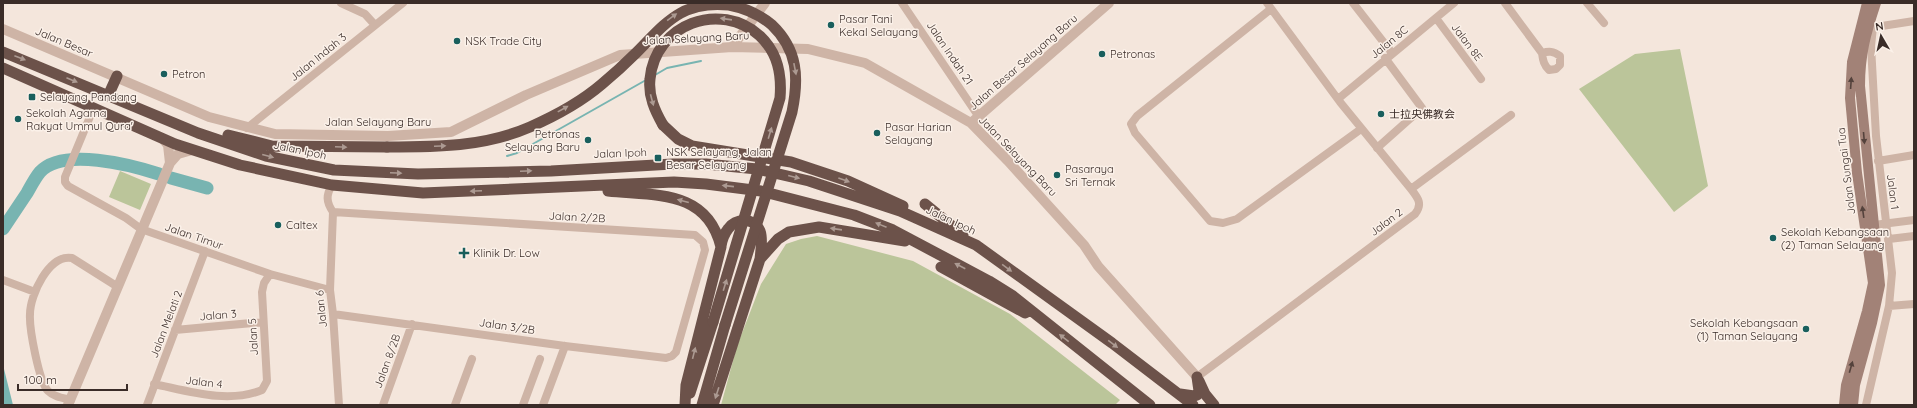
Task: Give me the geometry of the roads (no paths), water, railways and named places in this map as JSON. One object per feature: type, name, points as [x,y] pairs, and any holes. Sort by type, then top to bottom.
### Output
[{"type":"highway","points":[[139,110],[261,144],[283,146],[387,147],[463,145],[508,135],[536,124],[585,97],[636,53],[668,20],[682,10],[698,5],[717,3],[744,8],[754,13],[773,26],[787,45],[795,67],[797,79],[796,94],[792,112],[725,325],[702,405]]},
{"type":"highway","points":[[685,405],[694,386],[713,322],[780,98],[782,85],[774,54],[766,42],[744,24],[719,18],[701,20],[690,23],[673,33],[666,40],[655,59],[650,79],[652,103],[663,125],[678,140],[692,146],[791,162],[848,181],[893,200],[947,232]]},
{"type":"highway","name":"Jalan Ipoh","points":[[3,52],[139,110],[198,133],[266,156],[334,170],[418,174],[551,171],[674,164],[738,166],[778,173],[848,193],[900,211],[976,245],[1112,343],[1193,405]]},
{"type":"highway","points":[[6,70],[94,107],[163,139],[192,150],[240,166],[332,185],[423,193],[571,188],[674,182],[738,187],[761,191],[854,215],[893,230],[989,281],[1013,296],[1050,327],[1150,405]]},
{"type":"highway","points":[[108,96],[117,76]]},
{"type":"highway","points":[[571,188],[646,195],[691,204],[702,211],[712,222],[718,234],[720,247]]},
{"type":"highway","points":[[925,204],[976,245]]},
{"type":"highway","points":[[685,405],[686,385],[720,247],[724,236],[734,223],[742,220],[750,221],[756,224],[760,230],[760,259],[713,405]]},
{"type":"highway","points":[[760,259],[768,248],[789,232],[819,226],[915,243]]},
{"type":"highway","points":[[941,267],[1050,327]]},
{"type":"highway","points":[[1180,394],[1197,395],[1199,391],[1197,377]]},
{"type":"highway","points":[[1197,377],[1205,394],[1214,405]]},
{"type":"main road","name":"Jalan Sungai Tua","points":[[1844,405],[1846,385],[1867,311],[1873,283],[1856,166],[1850,98],[1852,62],[1867,3]]},
{"type":"main road","name":"Jalan Sungai Tua","points":[[1853,405],[1855,385],[1872,323],[1879,290],[1880,273],[1860,86],[1860,62],[1876,3]]},
{"type":"street","points":[[341,3],[365,14],[375,25]]},
{"type":"street","name":"Jalan Indah 3","points":[[247,128],[403,3]]},
{"type":"street","points":[[732,46],[765,3]]},
{"type":"street","name":"Jalan Indah 21","points":[[902,3],[930,42],[975,120]]},
{"type":"street","name":"Jalan Besar Selayang Baru","points":[[975,120],[1109,3]]},
{"type":"street","points":[[1353,3],[1422,108],[1377,148]]},
{"type":"street","name":"Jalan 8C","points":[[1338,99],[1454,3]]},
{"type":"street","points":[[1505,3],[1542,54]]},
{"type":"street","points":[[1586,3],[1604,23]]},
{"type":"street","points":[[1269,6],[1137,116],[1131,124],[1135,133],[1210,221],[1223,223],[1237,220],[1361,129]]},
{"type":"street","name":"Jalan 2","points":[[1197,377],[1416,214],[1420,203],[1411,189],[1338,99],[1269,6]]},
{"type":"street","name":"Jalan 8E","points":[[1436,18],[1481,79]]},
{"type":"street","points":[[1870,27],[1914,21]]},
{"type":"street","name":"Jalan 1","points":[[1866,405],[1889,306],[1892,273],[1889,239],[1878,161],[1870,27]]},
{"type":"street","name":"Jalan Besar","points":[[3,29],[117,76]]},
{"type":"street","name":"Jalan Selayang Baru","points":[[117,76],[209,117],[247,128],[282,134],[388,136],[451,132],[526,95],[614,57],[687,48],[732,46],[808,49],[865,64],[975,120],[1008,161],[1084,245],[1098,266],[1197,377]]},
{"type":"street","name":"Jalan Timur","points":[[94,107],[65,177],[65,182],[68,186],[126,218],[141,229],[270,274],[330,290]]},
{"type":"street","points":[[1411,189],[1511,116]]},
{"type":"street","points":[[163,139],[168,145],[170,163]]},
{"type":"street","points":[[118,287],[72,258],[65,257],[59,259],[51,266],[41,279],[35,292],[30,313],[41,379],[49,393],[69,402],[118,287],[141,229],[170,163],[178,154],[192,150]]},
{"type":"street","points":[[1878,161],[1914,155]]},
{"type":"street","name":"Jalan 6","points":[[332,185],[327,194],[327,202],[333,212],[330,290],[334,314],[339,405]]},
{"type":"street","name":"Jalan 2/2B","points":[[333,212],[695,235],[703,242],[705,250],[676,352]]},
{"type":"street","points":[[1874,225],[1914,220]]},
{"type":"street","points":[[1889,239],[1914,236]]},
{"type":"street","name":"Jalan Melati 2","points":[[147,405],[205,251]]},
{"type":"street","name":"Jalan 5","points":[[253,393],[262,390],[267,381],[262,292],[264,283],[270,274]]},
{"type":"street","points":[[3,280],[35,292]]},
{"type":"street","points":[[1889,306],[1914,304]]},
{"type":"street","name":"Jalan 3/2B","points":[[334,314],[565,346],[666,358],[672,356],[676,352]]},
{"type":"street","name":"Jalan 3","points":[[176,330],[263,322]]},
{"type":"street","name":"Jalan 8/2B","points":[[382,405],[412,324]]},
{"type":"street","points":[[543,405],[565,346]]},
{"type":"street","points":[[455,405],[472,359]]},
{"type":"street","points":[[524,405],[540,359]]},
{"type":"street","name":"Jalan 4","points":[[154,384],[209,395],[253,393]]},
{"type":"water","points":[[3,365],[13,405],[3,405]]},
{"type":"waterway","points":[[655,75],[667,68],[701,61]]},
{"type":"waterway","points":[[507,156],[517,153],[646,80]]},
{"type":"waterway","points":[[3,229],[38,174],[51,165],[64,160],[98,160],[132,166],[159,174]]},
{"type":"waterway","points":[[171,178],[207,188]]},
{"type":"place","name":"Pasar Tani Kekal Selayang","points":[[831,25]]},
{"type":"place","name":"NSK Trade City","points":[[457,41]]},
{"type":"place","name":"Petronas","points":[[1102,54]]},
{"type":"place","name":"Petron","points":[[164,74]]},
{"type":"place","name":"Selayang Pandang","points":[[32,97]]},
{"type":"place","name":"士拉央佛教会","points":[[1381,114]]},
{"type":"place","name":"Sekolah Agama Rakyat Ummul Qura'","points":[[18,119]]},
{"type":"place","name":"Pasar Harian Selayang","points":[[877,133]]},
{"type":"place","name":"Petronas Selayang Baru","points":[[588,140]]},
{"type":"place","name":"NSK Selayang, Jalan Besar Selayang","points":[[658,158]]},
{"type":"place","name":"Pasaraya Sri Ternak","points":[[1057,175]]},
{"type":"place","name":"Caltex","points":[[278,225]]},
{"type":"place","name":"Sekolah Kebangsaan (2) Taman Selayang","points":[[1773,238]]},
{"type":"place","name":"Klinik Dr. Low","points":[[464,253]]},
{"type":"place","name":"Sekolah Kebangsaan (1) Taman Selayang","points":[[1806,329]]}]
